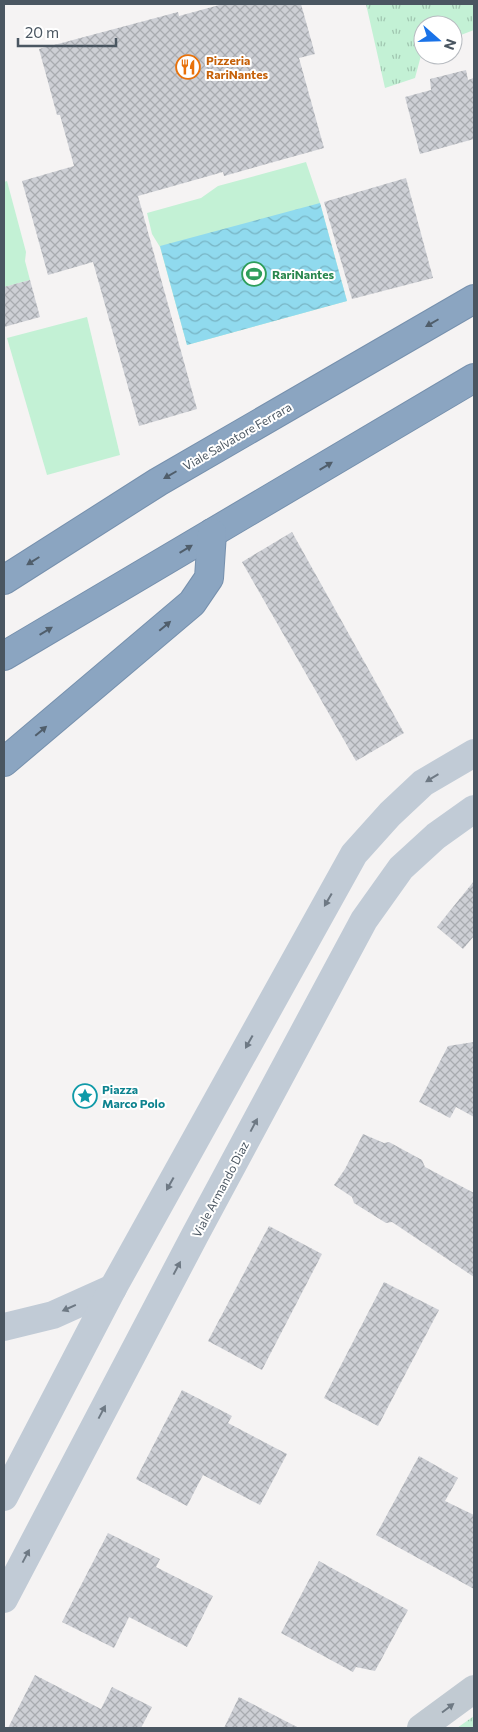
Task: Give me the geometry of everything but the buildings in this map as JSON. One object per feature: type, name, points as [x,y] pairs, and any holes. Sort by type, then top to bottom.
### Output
[{"type":"highway","name":"Viale Salvatore Ferrara","points":[[4,580],[158,482],[474,299]]},
{"type":"highway","points":[[4,656],[474,378]]},
{"type":"highway","points":[[4,762],[192,603],[208,578],[212,533]]},
{"type":"main road","points":[[4,1497],[113,1288],[354,854],[390,814],[423,784],[474,753]]},
{"type":"main road","name":"Viale Armando Diaz","points":[[4,1599],[190,1243],[364,920],[401,868],[436,836],[474,809]]},
{"type":"main road","points":[[4,1327],[53,1315],[113,1288]]},
{"type":"street","points":[[421,1728],[474,1688]]},
{"type":"green space","points":[[366,4],[474,4],[474,30],[463,34],[463,15],[413,15],[413,65],[418,65],[415,78],[385,88]]},
{"type":"green space","name":"RariNantes","points":[[306,162],[320,203],[347,301],[187,345],[160,247],[152,234],[147,213],[201,198],[218,186]]},
{"type":"green space","points":[[7,181],[26,252],[25,261],[30,280],[4,287],[4,182]]},
{"type":"green space","points":[[87,317],[120,455],[47,475],[7,338]]},
{"type":"green space","points":[[474,1716],[474,1728],[457,1728]]},
{"type":"water","name":"RariNantes","points":[[320,203],[347,301],[187,345],[160,246]]},
{"type":"place","name":"Pizzeria RariNantes","points":[[188,67]]},
{"type":"place","name":"RariNantes","points":[[254,274]]},
{"type":"place","name":"Piazza Marco Polo","points":[[85,1096]]}]
